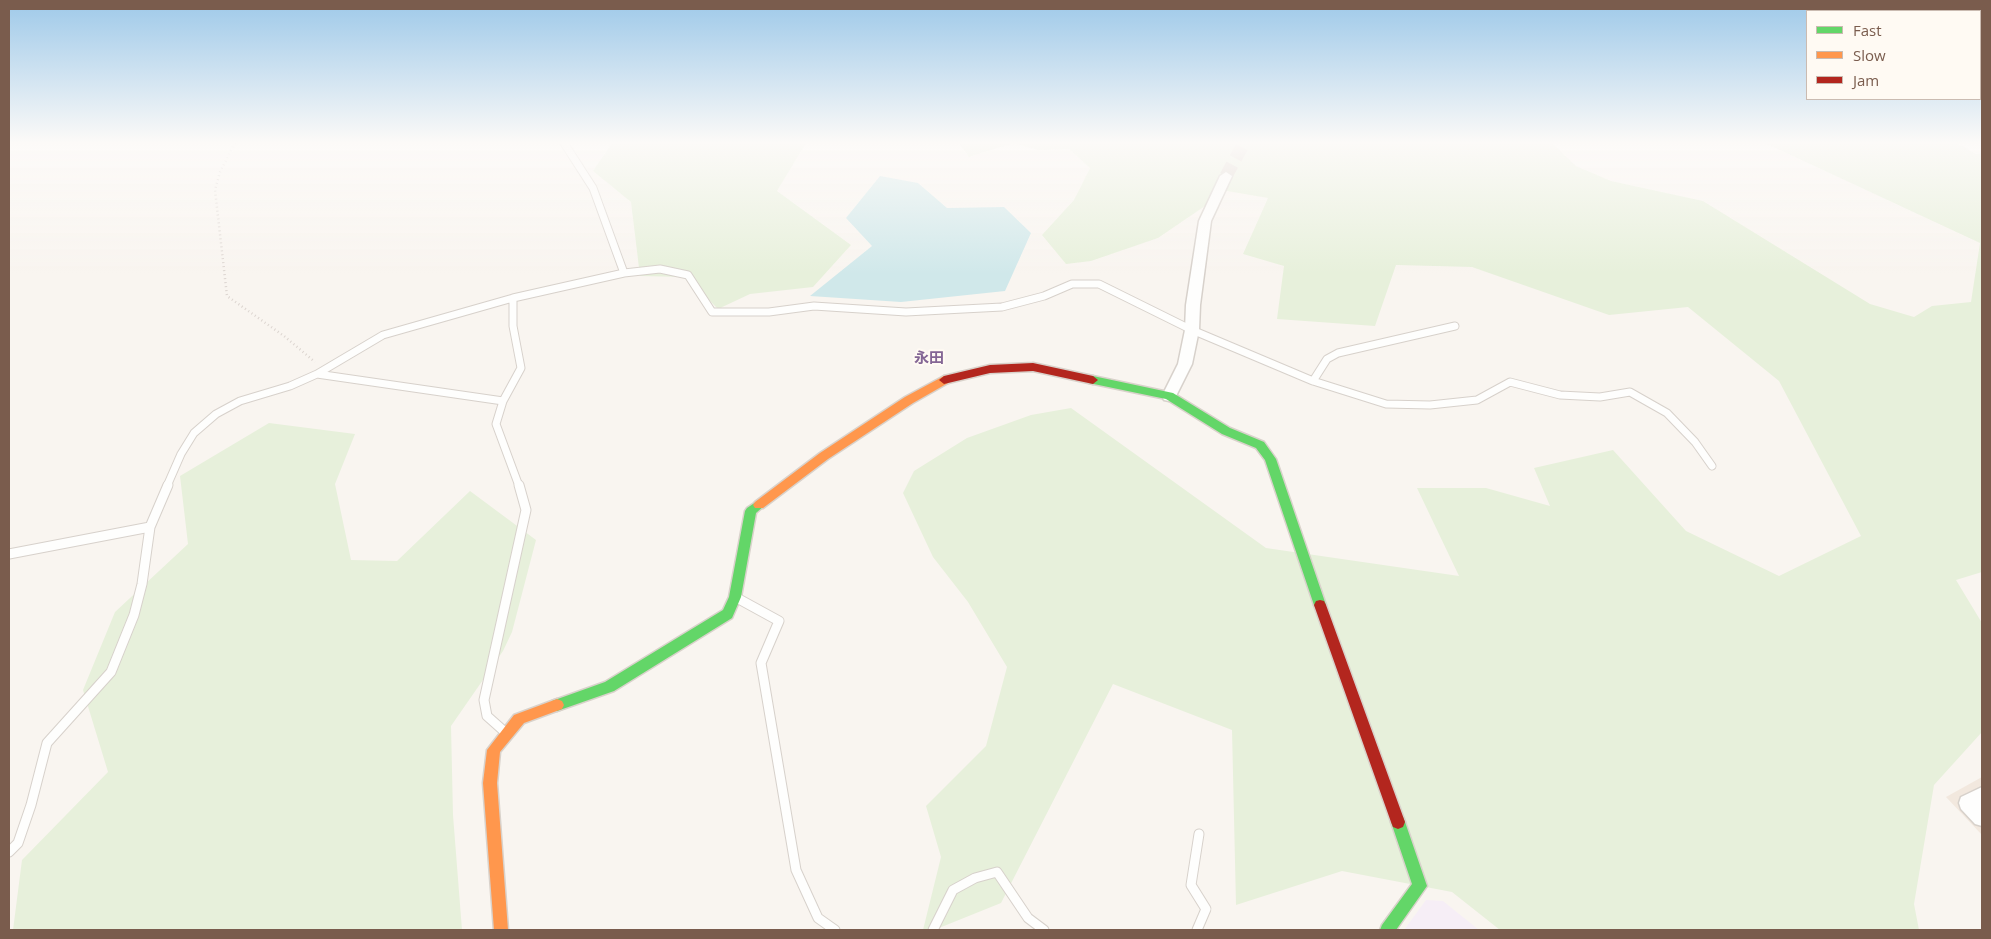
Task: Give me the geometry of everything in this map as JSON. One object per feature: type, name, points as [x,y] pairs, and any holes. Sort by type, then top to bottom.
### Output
[{"type":"street","points":[[1169,396],[1186,364],[1205,221],[1221,187]]},
{"type":"street","points":[[502,930],[490,783],[494,750],[519,719],[608,687],[728,614],[735,597],[751,511],[824,456],[909,400],[948,378],[990,369],[1033,367],[1169,396],[1226,431],[1260,445],[1270,459],[1291,524],[1377,760],[1420,886],[1388,930]]},
{"type":"street","points":[[1982,796],[1968,803],[1982,817]]},
{"type":"lane","points":[[592,187],[624,273]]},
{"type":"lane","points":[[9,852],[18,843],[32,805],[47,743],[111,672],[134,615],[142,584],[150,527],[181,454],[194,433],[216,414],[240,401],[290,386],[317,374],[383,335],[513,298],[624,273],[660,269],[688,275],[712,312],[769,312],[814,306],[906,312],[1002,307],[1044,296],[1072,284],[1099,284],[1192,330],[1313,381],[1386,404],[1430,405],[1477,400],[1510,382],[1560,395],[1600,397],[1630,392],[1667,412],[1695,442],[1712,466]]},
{"type":"lane","points":[[507,734],[486,716],[484,700],[526,510],[516,475],[496,424],[504,401],[521,368],[513,326],[513,298]]},
{"type":"lane","points":[[1313,381],[1327,359],[1338,353],[1455,326]]},
{"type":"lane","points":[[317,374],[504,401]]},
{"type":"lane","points":[[9,554],[150,527]]},
{"type":"lane","points":[[735,597],[779,622],[761,663],[796,870],[818,918],[835,930]]},
{"type":"lane","points":[[1197,930],[1206,909],[1192,885],[1199,834]]},
{"type":"lane","points":[[933,930],[953,890],[975,878],[996,872],[1028,918],[1044,930]]},
{"type":"path","points":[[216,187],[227,296],[284,336],[317,364],[317,374]]},
{"type":"shaded area","points":[[1982,777],[1982,835],[1946,797]]},
{"type":"shaded area","points":[[1426,900],[1443,901],[1479,930],[1404,930]]},
{"type":"green space","points":[[612,187],[780,187],[777,191],[851,245],[813,287],[750,294],[718,309],[686,277],[640,276],[631,202]]},
{"type":"green space","points":[[1081,187],[1638,187],[1703,201],[1870,304],[1914,317],[1932,306],[1971,302],[1980,243],[1859,187],[1982,187],[1982,572],[1956,580],[1982,623],[1982,732],[1934,785],[1914,904],[1919,930],[1500,930],[1452,892],[1342,871],[1236,905],[1232,730],[1113,684],[1001,903],[934,930],[923,930],[941,857],[926,806],[986,746],[1007,667],[968,602],[933,557],[903,493],[914,471],[967,438],[1031,415],[1071,408],[1266,548],[1459,576],[1417,488],[1486,488],[1550,506],[1534,468],[1613,450],[1686,531],[1779,576],[1861,536],[1779,381],[1688,307],[1609,315],[1472,267],[1396,265],[1375,326],[1277,319],[1284,266],[1243,254],[1268,198],[1227,191],[1158,238],[1091,261],[1066,264],[1042,235],[1074,200]]},
{"type":"green space","points":[[269,423],[355,434],[335,484],[351,560],[397,561],[470,491],[536,540],[512,632],[503,651],[451,726],[453,815],[462,930],[13,930],[22,860],[108,772],[83,690],[115,612],[188,544],[180,476]]},
{"type":"water","points":[[871,187],[922,187],[947,208],[1004,207],[1031,233],[1005,291],[901,302],[810,296],[872,246],[846,218]]},
{"type":"traffic: fast","points":[[1093,380],[1169,396],[1226,431],[1260,445],[1270,459],[1320,605]]},
{"type":"traffic: fast","points":[[557,705],[609,687],[728,614],[735,597],[751,511],[759,505]]},
{"type":"traffic: fast","points":[[1387,930],[1420,886],[1398,822]]},
{"type":"traffic: slow","points":[[759,505],[824,456],[909,400],[944,380]]},
{"type":"traffic: slow","points":[[501,930],[490,783],[494,750],[519,719],[557,705]]},
{"type":"traffic: jam","points":[[944,380],[990,369],[1033,367],[1093,380]]},
{"type":"traffic: jam","points":[[1320,605],[1398,822]]},
{"type":"district","name":"永田","points":[[929,359]]}]
